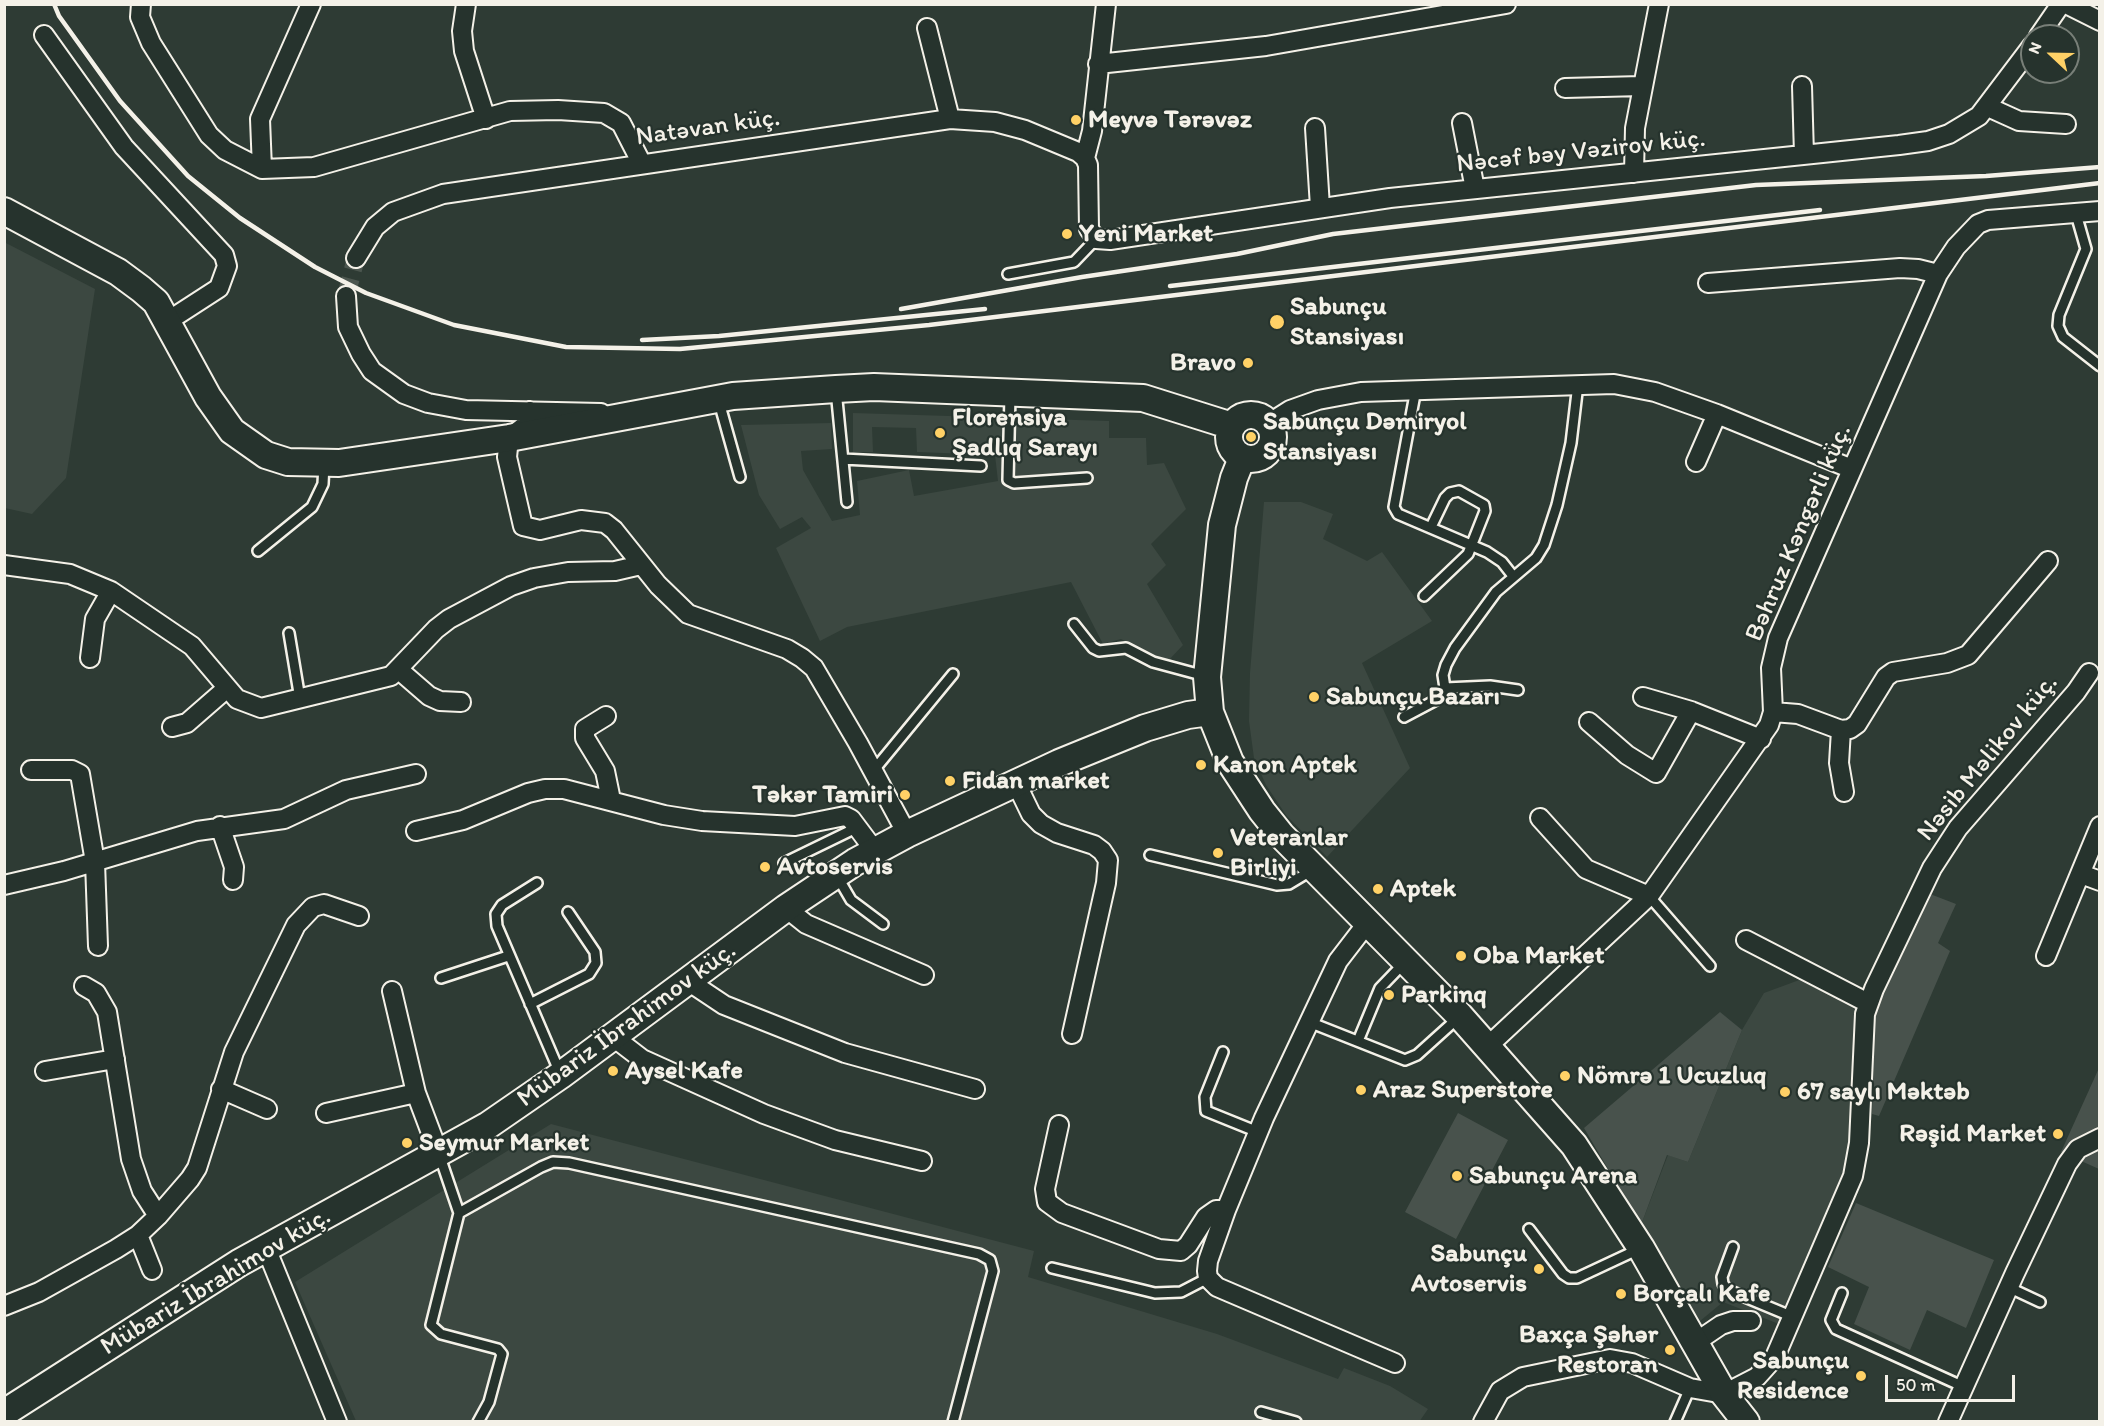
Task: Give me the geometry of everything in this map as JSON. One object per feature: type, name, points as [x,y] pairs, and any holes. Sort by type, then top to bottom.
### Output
[{"type":"street","points":[[141,4],[140,17],[151,43],[209,135],[225,150],[262,169],[314,167],[510,111],[604,113],[621,123],[642,164]]},
{"type":"street","points":[[262,169],[261,119],[311,4]]},
{"type":"street","points":[[466,4],[462,31],[464,51],[486,119]]},
{"type":"street","points":[[1096,239],[1089,229],[1089,172],[1086,158],[1092,131],[1098,63],[1107,4]]},
{"type":"street","points":[[1098,63],[1266,46],[1506,4]]},
{"type":"street","points":[[1634,172],[1635,128],[1641,86],[1659,4]]},
{"type":"street","points":[[2047,24],[2061,4]]},
{"type":"street","points":[[2066,4],[2100,21]]},
{"type":"street","points":[[927,28],[950,119]]},
{"type":"street","points":[[44,35],[124,147],[224,255],[227,266],[219,288],[168,321]]},
{"type":"street","name":"Nəcəf bəy Vəzirov küç.","points":[[1096,239],[1110,240],[1320,207],[1928,141],[1967,125],[1988,107],[2020,63]]},
{"type":"street","points":[[1565,88],[1641,86]]},
{"type":"street","points":[[1802,86],[1804,155]]},
{"type":"street","points":[[1988,107],[2019,121],[2066,124]]},
{"type":"street","name":"Natəvan küç.","points":[[356,258],[375,227],[393,212],[443,194],[950,119],[995,122],[1025,130],[1065,145],[1086,158]]},
{"type":"street","points":[[1462,123],[1475,189]]},
{"type":"street","points":[[1316,128],[1320,207]]},
{"type":"street","points":[[4,211],[130,280],[156,302],[208,397],[232,431],[266,455],[288,462],[324,464],[509,438],[718,398],[836,389],[1010,392],[1143,398],[1232,426]]},
{"type":"street","name":"Bəhruz Kəngərli küç.","points":[[1487,1047],[1649,896],[1761,739],[1773,712],[1771,668],[1778,638],[1938,274],[1961,240],[1978,224],[1988,220],[2100,211]]},
{"type":"street","points":[[1708,284],[1900,268],[1918,269],[1938,274]]},
{"type":"street","points":[[346,296],[345,311],[352,339],[372,371],[387,384],[428,403],[466,410],[636,414]]},
{"type":"street","points":[[1268,424],[1290,410],[1340,394],[1416,389],[1578,384],[1637,387],[1717,414],[1852,470]]},
{"type":"street","points":[[509,438],[526,426],[530,411]]},
{"type":"street","points":[[1696,462],[1717,414]]},
{"type":"street","points":[[1247,416],[1259,417],[1268,424],[1272,441],[1267,452],[1256,459],[1242,458],[1236,454],[1230,443],[1232,426],[1247,416]]},
{"type":"street","points":[[509,438],[508,471],[523,526],[540,530],[581,520],[605,523],[614,530],[676,605],[688,614],[787,649],[808,663],[814,668],[874,770],[907,834]]},
{"type":"street","points":[[1242,458],[1234,478],[1222,525],[1207,677],[1210,712],[1230,762],[1246,788],[1282,836],[1460,1016],[1574,1145],[1641,1248],[1724,1394],[1746,1422]]},
{"type":"street","points":[[1773,712],[1798,714],[1841,730],[1850,729],[1857,724],[1886,677],[1893,672],[1947,663],[1968,655],[2048,561]]},
{"type":"street","points":[[4,565],[70,574],[111,591],[192,646],[225,688],[237,699],[261,708],[374,682],[399,670],[443,624],[511,586],[534,578],[568,572],[615,571],[641,565]]},
{"type":"street","points":[[90,658],[95,619],[111,591]]},
{"type":"street","points":[[399,670],[429,696],[440,701],[462,702]]},
{"type":"street","name":"Nəsib Məlikov küç.","points":[[1724,1394],[1746,1384],[1763,1370],[1782,1344],[1853,1176],[1859,1143],[1865,1014],[1868,1003],[1932,868],[1958,828],[2089,673]]},
{"type":"street","points":[[172,727],[187,723],[225,688]]},
{"type":"street","points":[[1643,697],[1691,711],[1761,739]]},
{"type":"street","points":[[1588,722],[1627,755],[1656,773],[1691,711]]},
{"type":"street","name":"Mübariz İbrahimov küç.","points":[[4,1413],[212,1279],[487,1126],[561,1075],[786,908],[874,851],[1016,783],[1145,728],[1210,712]]},
{"type":"street","points":[[606,716],[585,729],[585,738],[605,771],[611,800]]},
{"type":"street","points":[[1841,730],[1839,763],[1844,792]]},
{"type":"street","points":[[32,770],[72,770],[80,774],[94,862],[98,946]]},
{"type":"street","points":[[4,885],[220,826],[266,823],[284,819],[354,787],[416,774]]},
{"type":"street","points":[[1016,783],[1030,814],[1041,824],[1057,833],[1094,845],[1102,851],[1107,860],[1106,883],[1072,1034]]},
{"type":"street","points":[[416,831],[462,820],[508,800],[545,789],[564,789],[664,815],[702,821],[795,826],[845,816],[858,827],[874,851]]},
{"type":"street","points":[[1540,818],[1586,869],[1649,896]]},
{"type":"street","points":[[220,826],[234,867],[233,880]]},
{"type":"street","points":[[2046,956],[2100,826]]},
{"type":"street","points":[[2081,874],[2100,881]]},
{"type":"street","points":[[4,1305],[39,1292],[138,1235],[158,1216],[197,1168],[206,1147],[221,1089],[234,1052],[303,916],[314,907],[324,904],[359,916]]},
{"type":"street","points":[[786,908],[806,924],[924,975]]},
{"type":"street","points":[[1368,922],[1338,961],[1258,1132],[1208,1261],[1208,1278],[1217,1287],[1395,1363]]},
{"type":"street","points":[[1746,940],[1868,1003]]},
{"type":"street","points":[[688,981],[724,1005],[845,1053],[975,1089]]},
{"type":"street","points":[[84,986],[96,993],[107,1011],[136,1176],[158,1216]]},
{"type":"street","points":[[392,991],[416,1093],[439,1154]]},
{"type":"street","points":[[612,1036],[642,1059],[764,1114],[835,1140],[922,1161]]},
{"type":"street","points":[[45,1071],[114,1059]]},
{"type":"street","points":[[221,1089],[267,1109]]},
{"type":"street","points":[[326,1113],[416,1093]]},
{"type":"street","points":[[1059,1125],[1045,1189],[1047,1202],[1062,1213],[1159,1249],[1181,1251],[1188,1245],[1206,1217],[1216,1210],[1226,1210]]},
{"type":"street","points":[[1948,1422],[2008,1287],[2067,1164],[2078,1149],[2100,1138]]},
{"type":"street","points":[[138,1235],[152,1270]]},
{"type":"street","points":[[266,1248],[337,1422]]},
{"type":"street","points":[[1696,1342],[1721,1325],[1733,1321],[1751,1321]]},
{"type":"street","points":[[1483,1422],[1491,1404],[1511,1382],[1523,1377],[1610,1359],[1632,1363],[1690,1389],[1724,1394]]},
{"type":"lane","points":[[2076,214],[2086,249],[2063,304],[2058,326],[2062,338],[2100,366]]},
{"type":"lane","points":[[1008,274],[1074,262],[1096,239]]},
{"type":"lane","points":[[1404,717],[1438,699],[1445,688],[1443,675],[1455,648],[1496,592],[1536,558],[1554,515],[1571,443],[1578,384]]},
{"type":"lane","points":[[836,389],[847,502]]},
{"type":"lane","points":[[1416,389],[1394,507],[1398,514],[1473,545],[1502,562],[1513,576]]},
{"type":"lane","points":[[1010,392],[1008,480],[1014,483],[1087,478]]},
{"type":"lane","points":[[718,398],[740,477]]},
{"type":"lane","points":[[843,459],[981,466]]},
{"type":"lane","points":[[258,551],[312,507],[323,484],[324,464]]},
{"type":"lane","points":[[1424,596],[1458,567],[1473,545],[1485,511],[1484,505],[1459,490],[1445,498],[1431,527]]},
{"type":"lane","points":[[1074,624],[1093,648],[1100,651],[1126,648],[1153,662],[1207,677]]},
{"type":"lane","points":[[290,633],[300,699]]},
{"type":"lane","points":[[874,770],[953,674]]},
{"type":"lane","points":[[1445,688],[1490,686],[1518,690]]},
{"type":"lane","points":[[784,863],[858,827]]},
{"type":"lane","points":[[1150,855],[1277,885],[1289,884],[1314,869]]},
{"type":"lane","points":[[836,874],[851,900],[883,924]]},
{"type":"lane","points":[[537,883],[502,905],[496,914],[497,927],[561,1075]]},
{"type":"lane","points":[[1649,896],[1710,966]]},
{"type":"lane","points":[[530,1004],[589,974],[596,963],[595,952],[568,912]]},
{"type":"lane","points":[[441,978],[508,956]]},
{"type":"lane","points":[[1358,1041],[1380,988],[1406,961]]},
{"type":"lane","points":[[1310,1022],[1405,1059],[1411,1059],[1460,1016]]},
{"type":"lane","points":[[1223,1052],[1205,1097],[1206,1111],[1258,1132]]},
{"type":"lane","points":[[439,1154],[459,1213],[431,1326],[441,1334],[498,1349],[502,1354],[489,1402],[478,1422]]},
{"type":"lane","points":[[459,1213],[541,1167],[553,1162],[569,1163],[979,1254],[990,1260],[993,1271],[953,1422]]},
{"type":"lane","points":[[1529,1229],[1563,1274],[1569,1278],[1577,1278],[1641,1248]]},
{"type":"lane","points":[[1733,1247],[1722,1277],[1728,1290],[1793,1317]]},
{"type":"lane","points":[[1052,1268],[1155,1293],[1181,1292],[1208,1278]]},
{"type":"lane","points":[[2008,1287],[2040,1302]]},
{"type":"lane","points":[[1842,1293],[1831,1320],[1836,1329],[1964,1387]]},
{"type":"lane","points":[[1675,1422],[1690,1389]]},
{"type":"lane","points":[[1261,1412],[1296,1422]]},
{"type":"shaded area","points":[[4,242],[95,289],[66,478],[32,514],[5,508]]},
{"type":"shaded area","points":[[853,413],[1109,421],[1109,438],[1146,438],[1147,465],[1164,463],[1186,509],[1151,544],[1166,565],[1147,584],[1183,645],[1167,662],[1121,639],[1103,644],[1071,582],[847,627],[820,641],[776,548],[811,528],[802,517],[780,529],[759,495],[741,425],[831,423],[832,449],[801,451],[803,470],[832,521],[860,515],[857,481],[909,470],[914,496],[998,481],[995,455],[917,452],[916,428],[872,427],[873,452],[853,452]]},
{"type":"shaded area","name":"Sabunçu Dəmiryol Stansiyası","points":[[1246,425],[1256,425],[1263,432],[1263,442],[1256,449],[1246,449],[1239,442],[1239,432]]},
{"type":"shaded area","name":"Sabunçu Bazarı","points":[[1264,502],[1301,502],[1333,514],[1323,539],[1367,561],[1382,552],[1432,621],[1362,663],[1410,768],[1327,857],[1286,815],[1266,785],[1254,758],[1249,721],[1250,673]]},
{"type":"shaded area","points":[[1930,894],[1956,904],[1938,943],[1950,951],[1879,1116],[1872,1114],[1874,1007]]},
{"type":"shaded area","name":"67 saylı Məktəb","points":[[1802,979],[1857,1008],[1852,1161],[1784,1326],[1723,1302],[1700,1321],[1641,1225],[1668,1155],[1688,1162],[1742,1030],[1764,993]]},
{"type":"shaded area","points":[[1720,1012],[1742,1030],[1688,1162],[1667,1155],[1641,1225],[1584,1128]]},
{"type":"shaded area","points":[[2099,1068],[2099,1169],[2061,1152]]},
{"type":"shaded area","name":"Sabunçu Arena","points":[[1458,1113],[1508,1140],[1456,1239],[1405,1212]]},
{"type":"shaded area","points":[[551,1124],[1034,1251],[1028,1277],[1217,1334],[1338,1379],[1344,1368],[1390,1386],[1428,1409],[1419,1422],[356,1421],[295,1282]]},
{"type":"shaded area","points":[[1856,1203],[1994,1260],[1966,1328],[1927,1310],[1910,1350],[1854,1324],[1869,1287],[1828,1267]]},
{"type":"tunnel","points":[[346,296],[356,258]]},
{"type":"railway","points":[[54,4],[59,16],[120,101],[188,176],[240,218],[315,267],[366,293],[454,325],[566,347],[680,349],[929,325],[2100,183]]},
{"type":"railway","points":[[901,309],[1082,277],[1237,254],[1333,234],[1756,185],[1986,176],[2100,167]]},
{"type":"railway","points":[[1170,286],[1820,210]]},
{"type":"railway","points":[[642,340],[719,336],[985,309]]},
{"type":"place","name":"Meyvə Tərəvəz","points":[[1076,120]]},
{"type":"place","name":"Yeni Market","points":[[1067,234]]},
{"type":"place","name":"Sabunçu Stansiyası","points":[[1277,322]]},
{"type":"place","name":"Bravo","points":[[1248,363]]},
{"type":"place","name":"Florensiya Şadlıq Sarayı","points":[[940,433]]},
{"type":"place","name":"Sabunçu Dəmiryol Stansiyası","points":[[1251,437]]},
{"type":"place","name":"Sabunçu Bazarı","points":[[1314,697]]},
{"type":"place","name":"Kanon Aptek","points":[[1201,765]]},
{"type":"place","name":"Fidan market","points":[[950,781]]},
{"type":"place","name":"Təkər Tamiri","points":[[905,795]]},
{"type":"place","name":"Veteranlar Birliyi","points":[[1218,853]]},
{"type":"place","name":"Avtoservis","points":[[765,867]]},
{"type":"place","name":"Aptek","points":[[1378,889]]},
{"type":"place","name":"Oba Market","points":[[1461,956]]},
{"type":"place","name":"Parkinq","points":[[1389,995]]},
{"type":"place","name":"Aysel Kafe","points":[[613,1071]]},
{"type":"place","name":"Nömrə 1 Ucuzluq","points":[[1565,1076]]},
{"type":"place","name":"Araz Superstore","points":[[1361,1090]]},
{"type":"place","name":"67 saylı Məktəb","points":[[1785,1092]]},
{"type":"place","name":"Rəşid Market","points":[[2058,1134]]},
{"type":"place","name":"Seymur Market","points":[[407,1143]]},
{"type":"place","name":"Sabunçu Arena","points":[[1457,1176]]},
{"type":"place","name":"Sabunçu Avtoservis","points":[[1539,1269]]},
{"type":"place","name":"Borçalı Kafe","points":[[1621,1294]]},
{"type":"place","name":"Baxça Şəhər Restoran","points":[[1670,1350]]},
{"type":"place","name":"Sabunçu Residence","points":[[1861,1376]]}]
